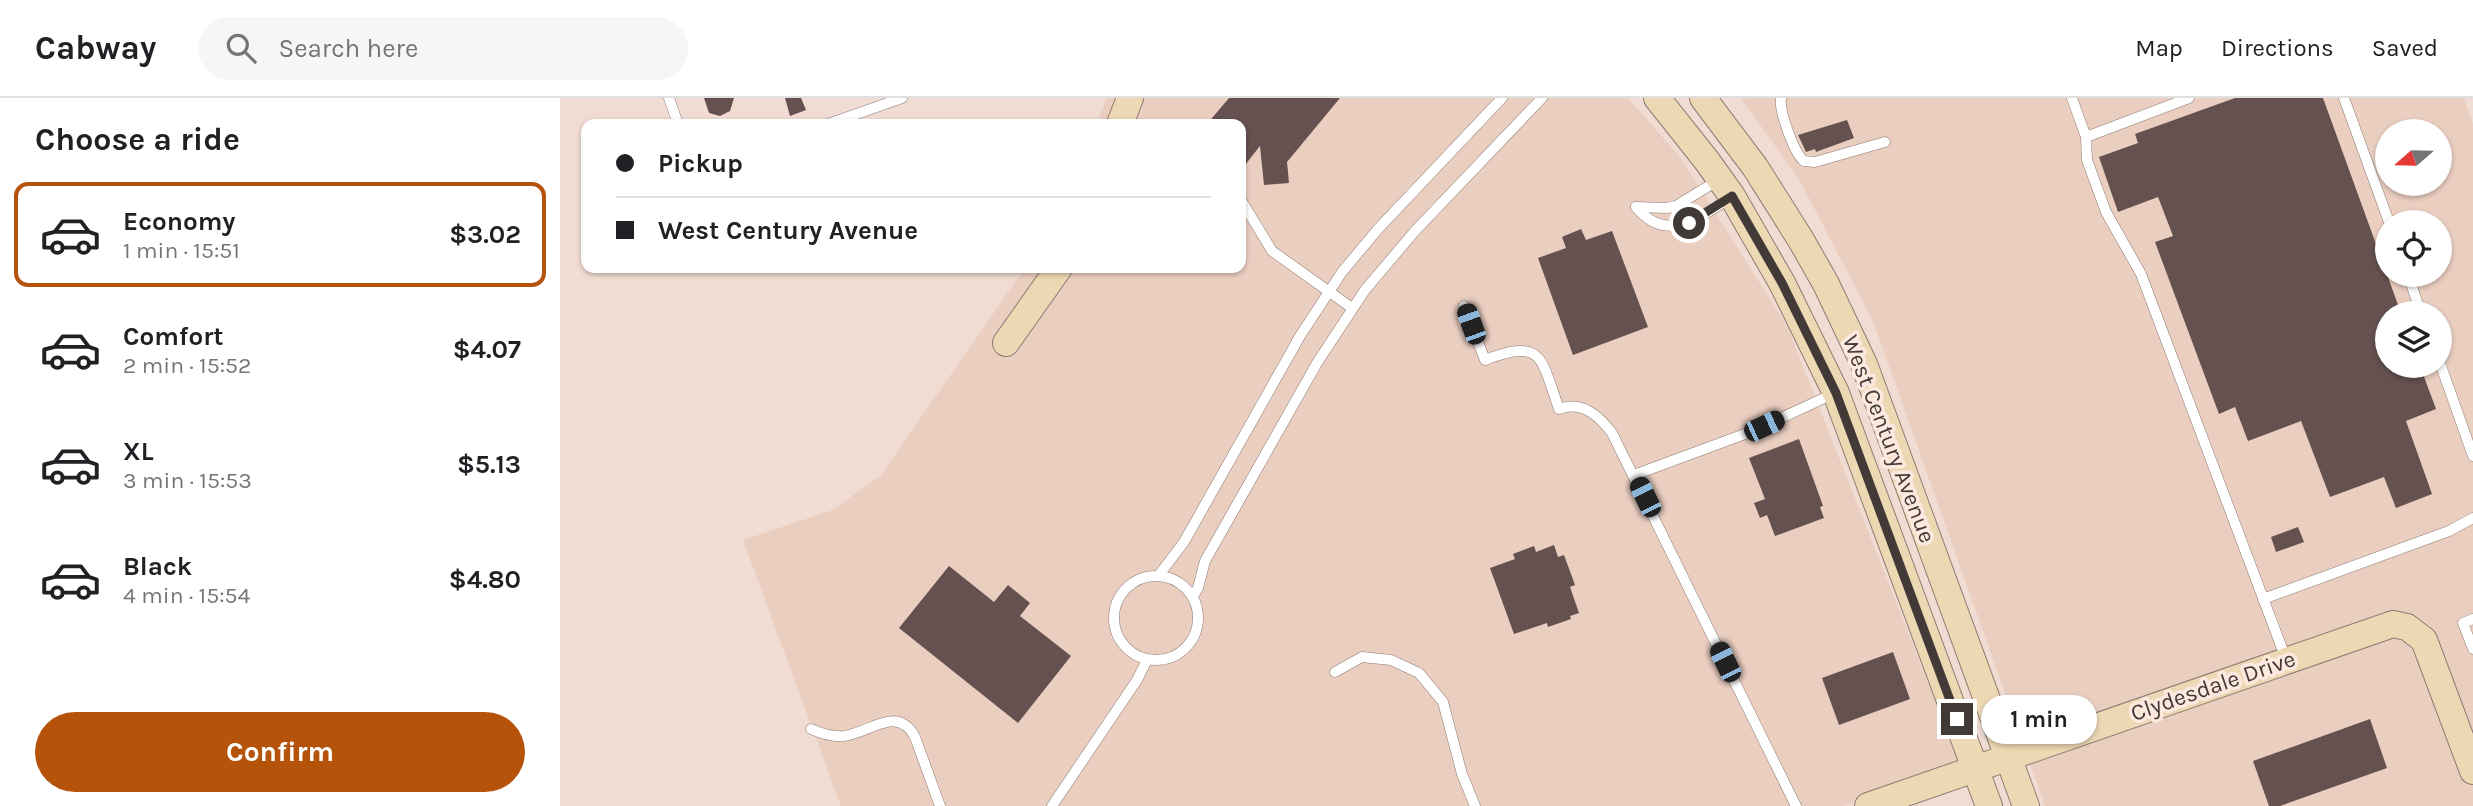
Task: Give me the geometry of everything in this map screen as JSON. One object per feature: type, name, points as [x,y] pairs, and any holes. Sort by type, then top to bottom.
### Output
[{"type":"main road","points":[[1123,119],[1130,98]]},
{"type":"main road","name":"West Century Avenue","points":[[1657,98],[1726,187],[1782,283],[1836,393],[1989,806]]},
{"type":"main road","name":"West Century Avenue","points":[[1703,98],[1755,167],[1801,240],[1826,284],[1864,365],[2026,806]]},
{"type":"main road","points":[[1006,343],[1055,273]]},
{"type":"main road","name":"Clydesdale Drive","points":[[1868,806],[2393,625],[2413,631],[2424,640],[2470,754]]},
{"type":"lane","points":[[669,98],[676,119]]},
{"type":"lane","points":[[842,119],[902,98]]},
{"type":"lane","points":[[1158,575],[1184,542],[1290,353],[1329,292],[1378,229],[1502,98]]},
{"type":"lane","points":[[1193,596],[1198,588],[1205,561],[1317,363],[1352,308],[1415,231],[1542,98]]},
{"type":"lane","points":[[1781,98],[1781,108],[1797,153],[1804,161],[1815,162],[1885,142]]},
{"type":"lane","points":[[2072,98],[2086,137],[2087,160],[2106,212],[2141,274],[2286,660]]},
{"type":"lane","points":[[2086,137],[2189,98]]},
{"type":"lane","points":[[2344,98],[2385,210]]},
{"type":"lane","points":[[1726,187],[1698,219],[1680,225],[1660,225],[1643,215],[1636,207],[1676,206],[1726,187]]},
{"type":"lane","points":[[1246,208],[1272,251],[1352,308]]},
{"type":"lane","points":[[1464,306],[1485,360],[1516,350],[1537,356],[1545,367],[1559,409],[1569,405],[1578,406],[1600,420],[1612,433],[1796,806]]},
{"type":"lane","points":[[2445,378],[2473,456]]},
{"type":"lane","points":[[1634,475],[1754,431],[1836,393]]},
{"type":"lane","points":[[2263,599],[2449,531],[2473,518]]},
{"type":"lane","points":[[1158,575],[1172,578],[1184,585],[1193,596],[1198,609],[1199,624],[1195,637],[1175,656],[1147,660],[1134,654],[1116,633],[1116,605],[1122,593],[1132,583],[1158,575]]},
{"type":"lane","points":[[2473,619],[2463,623],[2473,649]]},
{"type":"lane","points":[[1335,672],[1362,657],[1391,660],[1419,673],[1443,702],[1462,774],[1475,806]]},
{"type":"lane","points":[[1052,806],[1137,680],[1147,660]]},
{"type":"lane","points":[[811,729],[832,736],[843,736],[885,722],[903,723],[915,737],[940,806]]},
{"type":"shaded area","points":[[1107,98],[1628,98],[1681,158],[1787,326],[1960,764],[1844,806],[841,806],[743,540],[833,510],[881,475],[1022,273],[1246,273],[1246,119],[1098,119]]},
{"type":"shaded area","points":[[1741,98],[2464,98],[2473,124],[2473,806],[2045,806],[1873,321],[1800,181]]},
{"type":"building","points":[[704,98],[734,98],[730,111],[720,116],[709,113]]},
{"type":"building","points":[[785,98],[801,98],[806,110],[790,116]]},
{"type":"building","points":[[1229,98],[1340,98],[1287,162],[1289,183],[1264,185],[1260,146],[1246,164],[1246,119],[1211,119]]},
{"type":"building","points":[[2235,98],[2323,98],[2375,241],[2375,287],[2392,287],[2397,301],[2375,301],[2375,378],[2424,378],[2436,409],[2406,421],[2432,494],[2396,508],[2384,477],[2330,497],[2301,421],[2248,441],[2235,407],[2219,414],[2155,242],[2173,236],[2158,197],[2118,212],[2099,157],[2138,143],[2135,134]]},
{"type":"building","points":[[1847,120],[1854,138],[1816,152],[1815,149],[1806,152],[1798,135]]},
{"type":"building","points":[[1581,229],[1586,240],[1612,231],[1648,327],[1573,355],[1538,258],[1566,248],[1562,237]]},
{"type":"building","points":[[1799,439],[1823,506],[1820,507],[1824,518],[1775,536],[1767,515],[1760,518],[1754,503],[1765,499],[1749,458]]},
{"type":"building","points":[[2298,527],[2304,542],[2276,552],[2271,537]]},
{"type":"building","points":[[1554,545],[1558,557],[1564,555],[1575,585],[1570,587],[1579,613],[1570,616],[1571,619],[1548,627],[1547,623],[1514,634],[1490,568],[1515,559],[1513,554],[1534,546],[1536,552]]},
{"type":"building","points":[[949,566],[994,602],[1008,585],[1030,603],[1020,616],[1071,656],[1018,723],[899,628]]},
{"type":"building","points":[[1893,652],[1910,699],[1839,725],[1822,678]]},
{"type":"building","points":[[2370,719],[2387,768],[2280,806],[2269,806],[2253,761]]},
{"type":"route","points":[[1689,223],[1732,196],[1782,283],[1836,393],[1957,719]]}]
